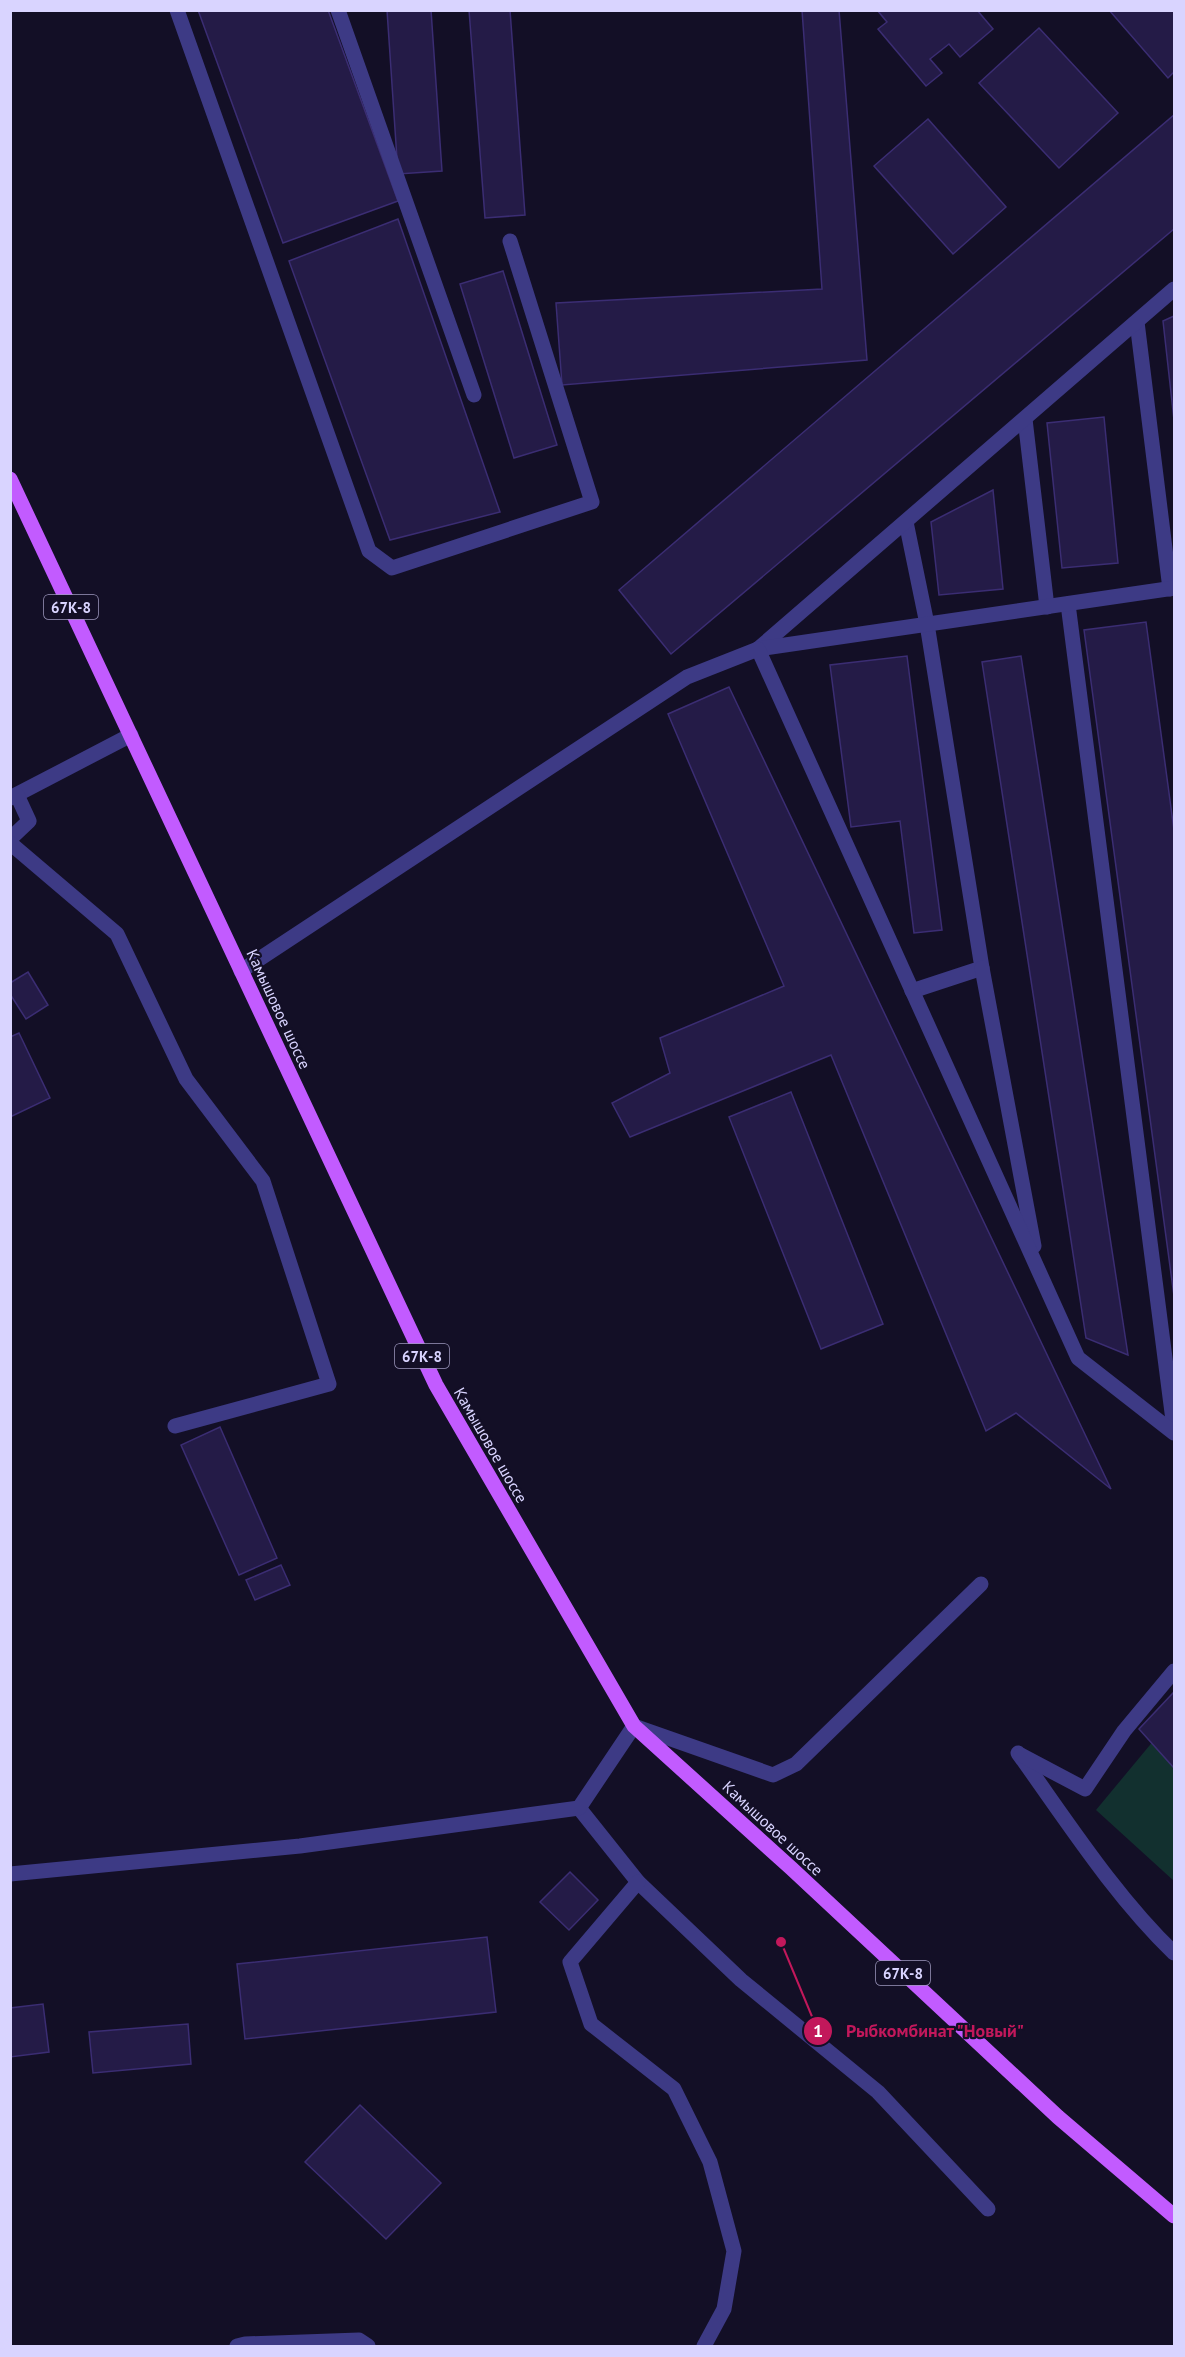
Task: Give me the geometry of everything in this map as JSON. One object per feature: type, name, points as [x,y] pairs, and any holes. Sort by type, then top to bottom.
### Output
[{"type":"main road","name":"Камышовое шоссе","points":[[10,479],[436,1385],[634,1726],[791,1868],[1058,2117],[1174,2216]]},
{"type":"street","points":[[177,10],[369,551],[392,568],[592,502],[510,241]]},
{"type":"street","points":[[338,10],[474,394]]},
{"type":"street","points":[[758,649],[1174,290]]},
{"type":"street","points":[[241,971],[687,677],[758,649],[1172,589],[1137,322]]},
{"type":"street","points":[[1025,419],[1047,607]]},
{"type":"street","points":[[906,522],[927,624],[982,968],[1038,1270]]},
{"type":"street","points":[[1068,604],[1174,1428]]},
{"type":"street","points":[[758,649],[1078,1358],[1174,1433]]},
{"type":"street","points":[[131,735],[14,797],[29,821],[10,841],[117,934],[186,1079],[263,1181],[329,1384],[174,1426]]},
{"type":"street","points":[[912,991],[982,968]]},
{"type":"street","points":[[10,1874],[300,1846],[579,1808],[634,1726],[773,1775],[796,1764],[981,1584]]},
{"type":"street","points":[[1174,1671],[1124,1731],[1086,1789],[1018,1753],[1150,1930],[1174,1953]]},
{"type":"street","points":[[579,1808],[638,1882],[741,1980],[878,2092],[988,2209]]},
{"type":"street","points":[[638,1882],[570,1962],[591,2024],[674,2090],[710,2162],[734,2250],[724,2309],[704,2346]]},
{"type":"street","points":[[237,2346],[358,2340],[368,2346]]},
{"type":"green space","points":[[1174,1716],[1174,1881],[1096,1810]]},
{"type":"building","points":[[198,10],[328,10],[398,201],[283,243]]},
{"type":"building","points":[[387,10],[431,10],[442,171],[398,174]]},
{"type":"building","points":[[469,10],[510,10],[525,215],[485,218]]},
{"type":"building","points":[[802,10],[839,10],[867,360],[562,385],[556,303],[822,289]]},
{"type":"building","points":[[877,10],[977,10],[993,29],[960,57],[949,44],[930,59],[942,73],[926,86],[878,29],[887,22]]},
{"type":"building","points":[[1109,10],[1174,10],[1174,72],[1168,78]]},
{"type":"building","points":[[1039,28],[1118,113],[1059,168],[979,83]]},
{"type":"building","points":[[1174,115],[1174,229],[671,654],[619,590]]},
{"type":"building","points":[[928,119],[1006,207],[953,254],[874,166]]},
{"type":"building","points":[[398,219],[500,512],[390,540],[289,261]]},
{"type":"building","points":[[503,271],[557,445],[514,458],[460,284]]},
{"type":"building","points":[[1174,316],[1174,420],[1163,321]]},
{"type":"building","points":[[1104,417],[1118,563],[1062,568],[1047,423]]},
{"type":"building","points":[[993,490],[1003,589],[939,595],[931,522]]},
{"type":"building","points":[[1146,622],[1174,830],[1174,1296],[1084,630]]},
{"type":"building","points":[[907,656],[942,930],[914,933],[900,821],[851,827],[830,665]]},
{"type":"building","points":[[1021,656],[1128,1355],[1086,1338],[982,662]]},
{"type":"building","points":[[729,687],[1111,1489],[1016,1413],[986,1431],[831,1055],[630,1137],[612,1103],[670,1073],[660,1038],[784,986],[668,714]]},
{"type":"building","points":[[28,972],[48,1005],[26,1019],[10,994],[10,983]]},
{"type":"building","points":[[19,1033],[50,1098],[10,1117],[10,1037]]},
{"type":"building","points":[[791,1092],[883,1324],[821,1349],[729,1117]]},
{"type":"building","points":[[220,1427],[277,1558],[239,1575],[181,1445]]},
{"type":"building","points":[[281,1565],[290,1585],[255,1600],[246,1580]]},
{"type":"building","points":[[1174,1692],[1174,1768],[1139,1729]]},
{"type":"building","points":[[570,1872],[598,1900],[569,1930],[540,1902]]},
{"type":"building","points":[[487,1937],[496,2012],[245,2039],[237,1964]]},
{"type":"building","points":[[43,2004],[49,2052],[10,2057],[10,2008]]},
{"type":"building","points":[[188,2024],[191,2064],[93,2073],[89,2032]]},
{"type":"building","points":[[360,2105],[441,2183],[386,2239],[305,2162]]},
{"type":"place","name":"Рыбкомбинат \"Новый\"","points":[[781,1942]]}]
